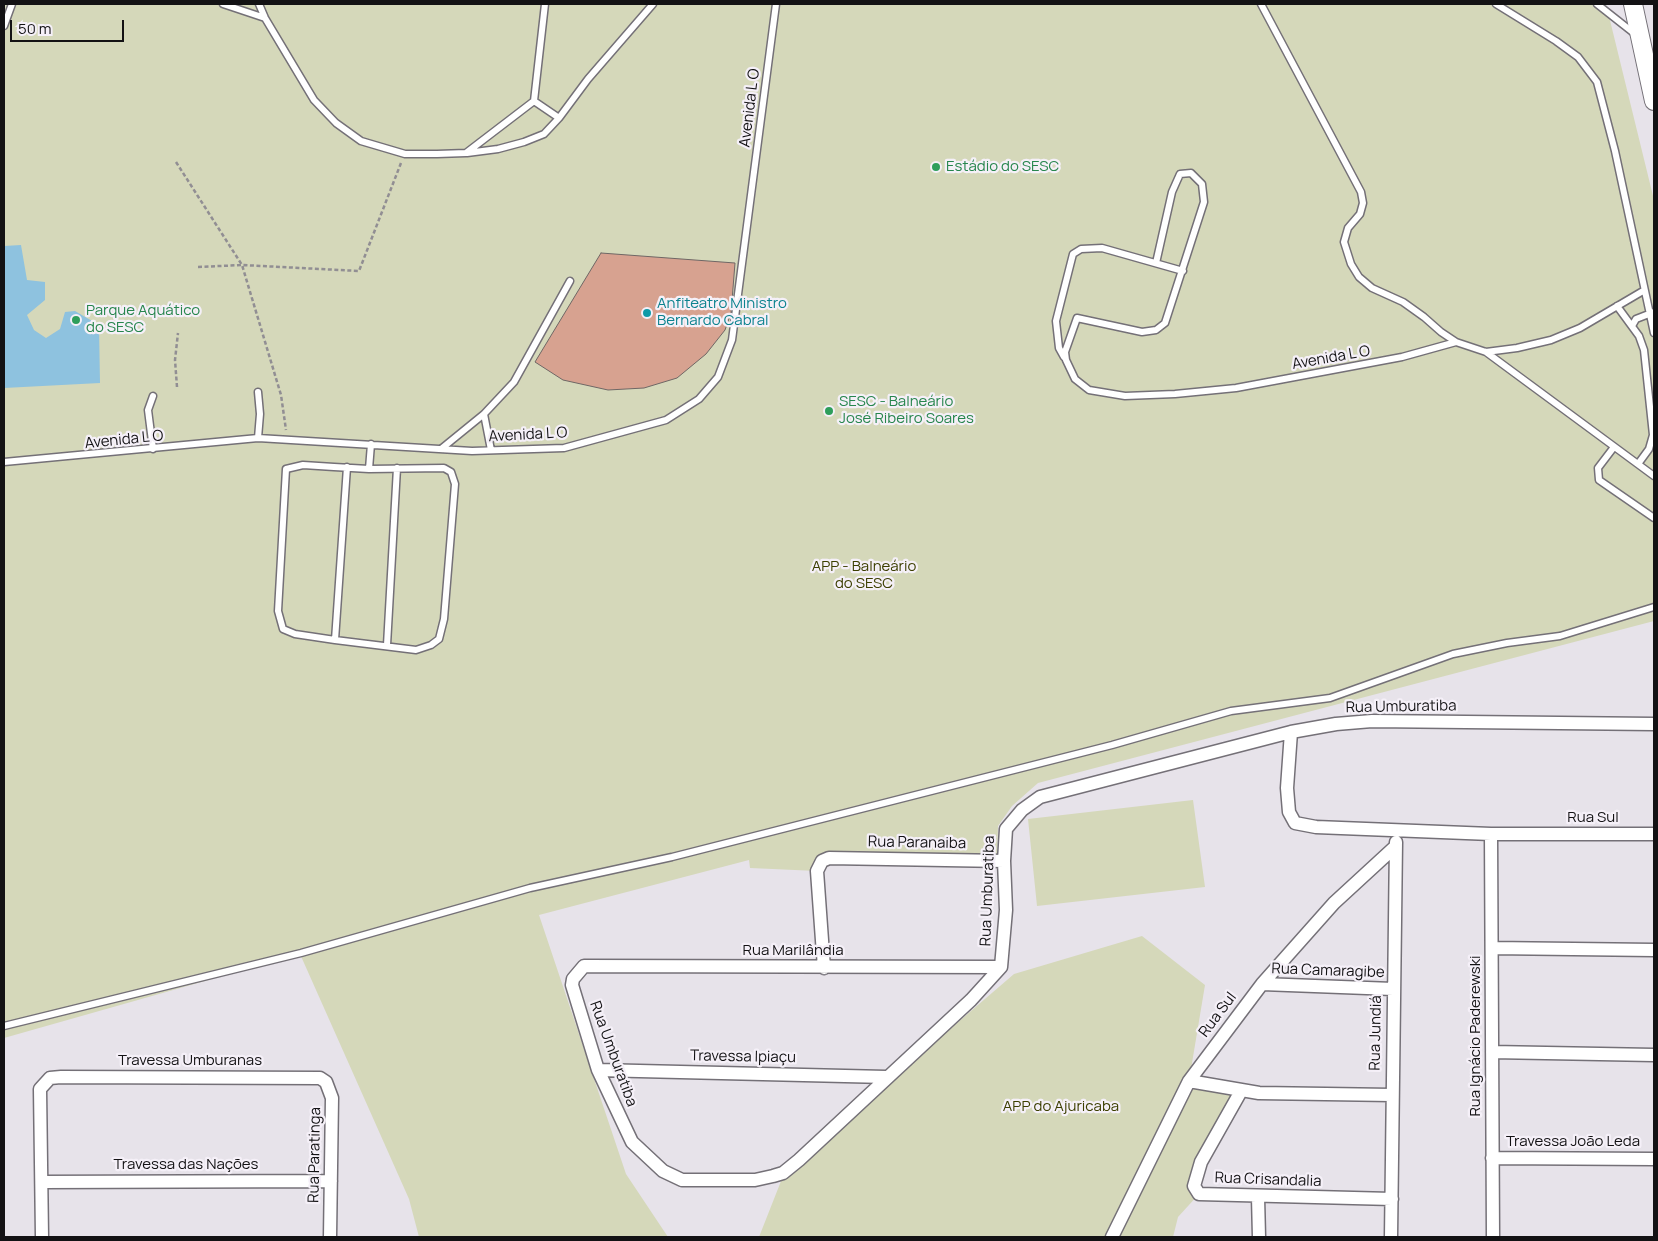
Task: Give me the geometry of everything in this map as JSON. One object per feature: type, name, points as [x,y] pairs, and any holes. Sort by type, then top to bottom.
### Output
[{"type":"street","points":[[1633,4],[1652,80],[1654,100]]},
{"type":"street","name":"Rua Umburatiba","points":[[584,966],[572,978],[572,986],[598,1070],[632,1142],[663,1171],[682,1180],[755,1180],[783,1173],[971,1000],[1001,967],[1006,910],[1004,860],[1006,829],[1022,810],[1040,797],[1291,732],[1372,720],[1654,724]]},
{"type":"street","name":"Rua Sul","points":[[1291,732],[1287,788],[1289,812],[1295,823],[1316,827],[1491,834],[1654,834]]},
{"type":"street","name":"Rua Jundiá","points":[[1391,1237],[1393,990],[1397,829]]},
{"type":"street","name":"Rua Ignácio Paderewski","points":[[1491,834],[1493,1237]]},
{"type":"street","name":"Rua Sul","points":[[1112,1237],[1189,1081],[1262,984],[1334,903],[1396,846]]},
{"type":"street","name":"Rua Paranaiba","points":[[824,968],[817,871],[822,861],[829,858],[1004,860]]},
{"type":"street","points":[[1492,948],[1654,950]]},
{"type":"street","name":"Rua Marilândia","points":[[584,966],[1001,967]]},
{"type":"street","name":"Rua Camaragibe","points":[[1262,984],[1393,990]]},
{"type":"street","points":[[1492,1052],[1654,1055]]},
{"type":"street","name":"Travessa Ipiaçu","points":[[598,1070],[886,1077]]},
{"type":"street","name":"Travessa Umburanas","points":[[42,1182],[40,1090],[50,1078],[320,1078]]},
{"type":"street","name":"Rua Paratinga","points":[[320,1078],[326,1082],[332,1098],[330,1237]]},
{"type":"street","points":[[1189,1081],[1241,1091],[1392,1095]]},
{"type":"street","name":"Rua Crisandalia","points":[[1241,1091],[1201,1162],[1194,1186],[1199,1194],[1392,1199]]},
{"type":"street","name":"Travessa João Leda","points":[[1492,1158],[1654,1159]]},
{"type":"street","name":"Travessa das Nações","points":[[42,1182],[331,1181]]},
{"type":"street","points":[[42,1182],[42,1237]]},
{"type":"street","points":[[1258,1197],[1259,1237]]},
{"type":"lane","points":[[4,26],[12,4]]},
{"type":"lane","points":[[223,4],[265,18]]},
{"type":"lane","points":[[259,4],[265,18],[314,100],[336,123],[361,141],[405,154],[466,154],[498,149],[544,134],[559,118],[588,79],[653,4]]},
{"type":"lane","points":[[466,154],[534,101],[545,4]]},
{"type":"lane","name":"Avenida L O","points":[[4,462],[258,438],[440,449],[564,448],[666,420],[699,399],[718,377],[732,340],[776,4]]},
{"type":"lane","points":[[1262,4],[1361,192],[1363,203],[1360,214],[1348,228],[1344,242],[1351,264],[1359,277],[1372,288],[1403,302],[1424,317],[1440,332],[1456,342],[1486,352],[1654,476]]},
{"type":"lane","points":[[1496,4],[1556,41],[1578,58],[1597,82],[1615,151],[1643,291],[1652,312],[1654,333]]},
{"type":"lane","points":[[1597,4],[1641,39]]},
{"type":"lane","points":[[534,101],[559,118]]},
{"type":"lane","points":[[1066,360],[1065,352],[1077,318],[1142,332],[1156,330],[1165,323],[1183,271],[1204,202],[1202,184],[1191,173],[1180,174],[1172,192],[1156,263],[1183,271]]},
{"type":"lane","name":"Avenida L O","points":[[1156,263],[1102,248],[1081,249],[1073,254],[1056,321],[1059,348],[1075,379],[1089,390],[1125,396],[1175,394],[1236,388],[1392,359],[1456,342]]},
{"type":"lane","points":[[440,449],[484,414],[514,382],[570,281]]},
{"type":"lane","points":[[1486,352],[1517,348],[1551,340],[1580,328],[1643,291]]},
{"type":"lane","points":[[1617,306],[1643,342],[1653,434],[1649,448],[1638,464]]},
{"type":"lane","points":[[1632,326],[1636,319],[1652,312]]},
{"type":"lane","points":[[258,392],[260,414],[258,438]]},
{"type":"lane","points":[[153,396],[148,410],[153,449]]},
{"type":"lane","points":[[484,414],[492,450]]},
{"type":"lane","points":[[369,468],[371,444]]},
{"type":"lane","points":[[1614,447],[1598,468],[1599,480],[1654,518]]},
{"type":"lane","points":[[303,465],[369,468],[444,468],[451,472],[455,484],[444,619],[439,639],[431,646],[416,650],[295,634],[283,629],[278,611],[286,469],[303,465]]},
{"type":"lane","points":[[335,640],[347,467]]},
{"type":"lane","points":[[387,645],[397,468]]},
{"type":"lane","points":[[4,1026],[300,953],[530,888],[672,857],[1112,745],[1231,711],[1330,698],[1453,654],[1508,643],[1560,636],[1654,607]]},
{"type":"path","points":[[198,267],[242,265],[358,271],[405,154]]},
{"type":"path","points":[[176,162],[242,265],[281,395],[287,439]]},
{"type":"path","points":[[177,387],[175,360],[178,333]]},
{"type":"green space","name":"SESC - Balneário José Ribeiro Soares","points":[[4,4],[1606,4],[1654,200],[1654,621],[1038,783],[1012,806],[998,826],[997,860],[829,858],[817,871],[750,868],[749,860],[539,915],[626,1174],[668,1237],[419,1237],[409,1199],[300,954],[4,1038]]},
{"type":"green space","points":[[1193,800],[1205,887],[1037,906],[1028,819]]},
{"type":"green space","name":"APP do Ajuricaba","points":[[1142,936],[1205,985],[1189,1081],[1241,1091],[1201,1162],[1199,1194],[1178,1217],[1173,1237],[759,1237],[785,1171],[1014,974]]},
{"type":"water","name":"Parque Aquático do SESC","points":[[21,245],[27,280],[45,282],[45,300],[27,315],[34,330],[46,338],[60,329],[65,312],[75,311],[99,325],[100,383],[4,388],[4,246]]},
{"type":"building","name":"Anfiteatro Ministro Bernardo Cabral","points":[[601,253],[735,263],[731,313],[725,330],[706,354],[677,378],[644,388],[608,390],[563,380],[535,362]]},
{"type":"place","name":"Estádio do SESC","points":[[936,167]]},
{"type":"place","name":"Anfiteatro Ministro Bernardo Cabral","points":[[647,313]]},
{"type":"place","name":"Parque Aquático do SESC","points":[[76,320]]},
{"type":"place","name":"SESC - Balneário José Ribeiro Soares","points":[[829,411]]},
{"type":"park label","name":"APP - Balneário do SESC","points":[[864,576]]}]
